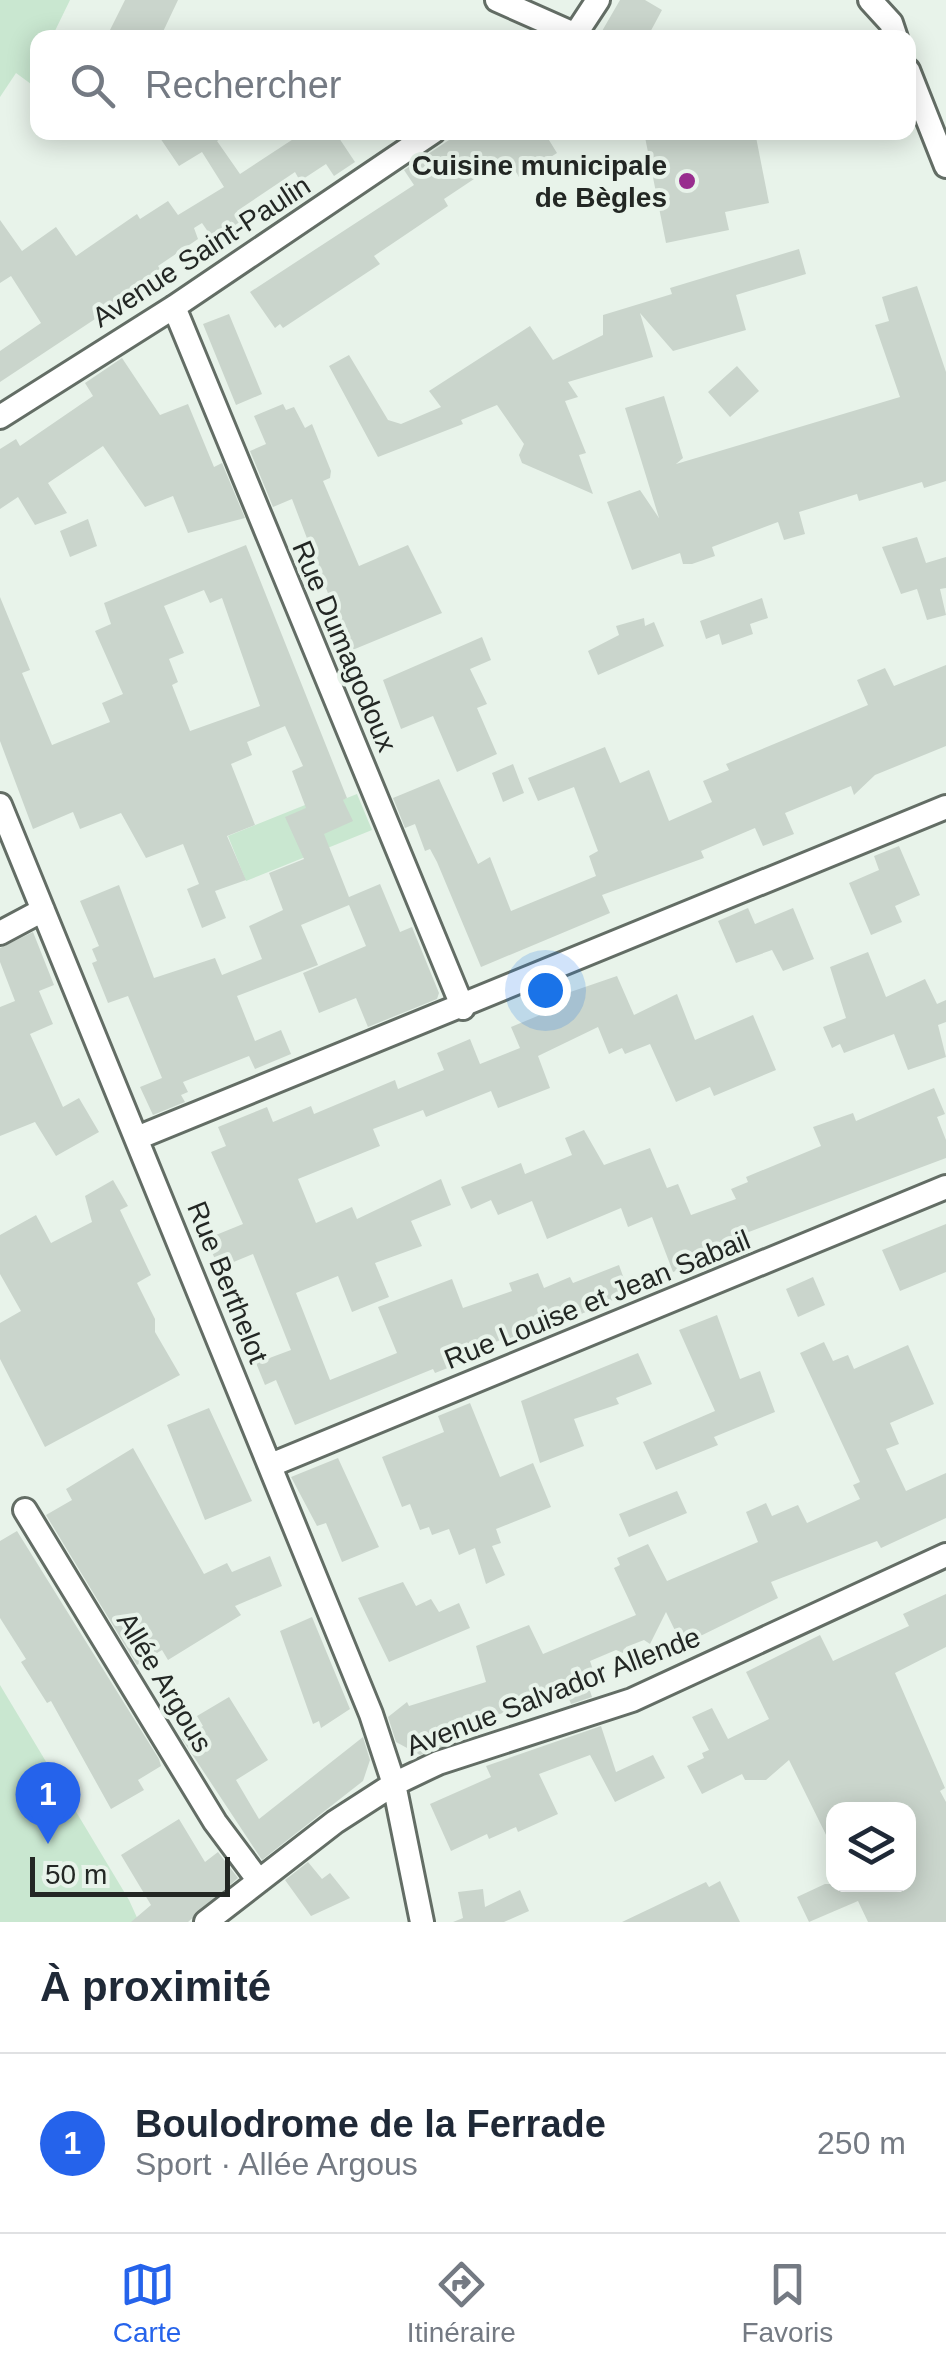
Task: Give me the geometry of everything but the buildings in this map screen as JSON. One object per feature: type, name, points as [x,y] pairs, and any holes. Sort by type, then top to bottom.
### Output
[{"type":"street","points":[[496,0],[561,30]]},
{"type":"street","points":[[578,30],[598,0]]},
{"type":"street","points":[[870,0],[891,30]]},
{"type":"street","points":[[916,90],[946,166]]},
{"type":"street","name":"Avenue Saint-Paulin","points":[[0,417],[174,307],[420,140]]},
{"type":"street","name":"Rue Dumagodoux","points":[[174,307],[463,1008]]},
{"type":"street","name":"Rue Berthelot","points":[[0,804],[271,1465],[394,1784],[422,1922]]},
{"type":"street","points":[[137,1138],[463,1008],[946,806]]},
{"type":"street","points":[[0,934],[43,910]]},
{"type":"street","name":"Rue Louise et Jean Sabail","points":[[271,1465],[946,1187]]},
{"type":"street","name":"Allée Argous","points":[[25,1510],[215,1822],[259,1882]]},
{"type":"street","name":"Avenue Salvador Allende","points":[[206,1922],[334,1822],[394,1784],[455,1757],[632,1700],[946,1555]]},
{"type":"green space","points":[[0,0],[70,0],[55,30],[30,30],[30,83],[16,73],[0,97]]},
{"type":"green space","points":[[357,794],[372,830],[246,881],[228,836],[315,801],[319,809]]},
{"type":"green space","points":[[0,1685],[129,1900],[139,1922],[0,1922]]},
{"type":"place","name":"Cuisine municipale de Bègles","points":[[687,181]]},
{"type":"place","name":"Boulodrome de la Ferrade","points":[[48,1844]]}]
